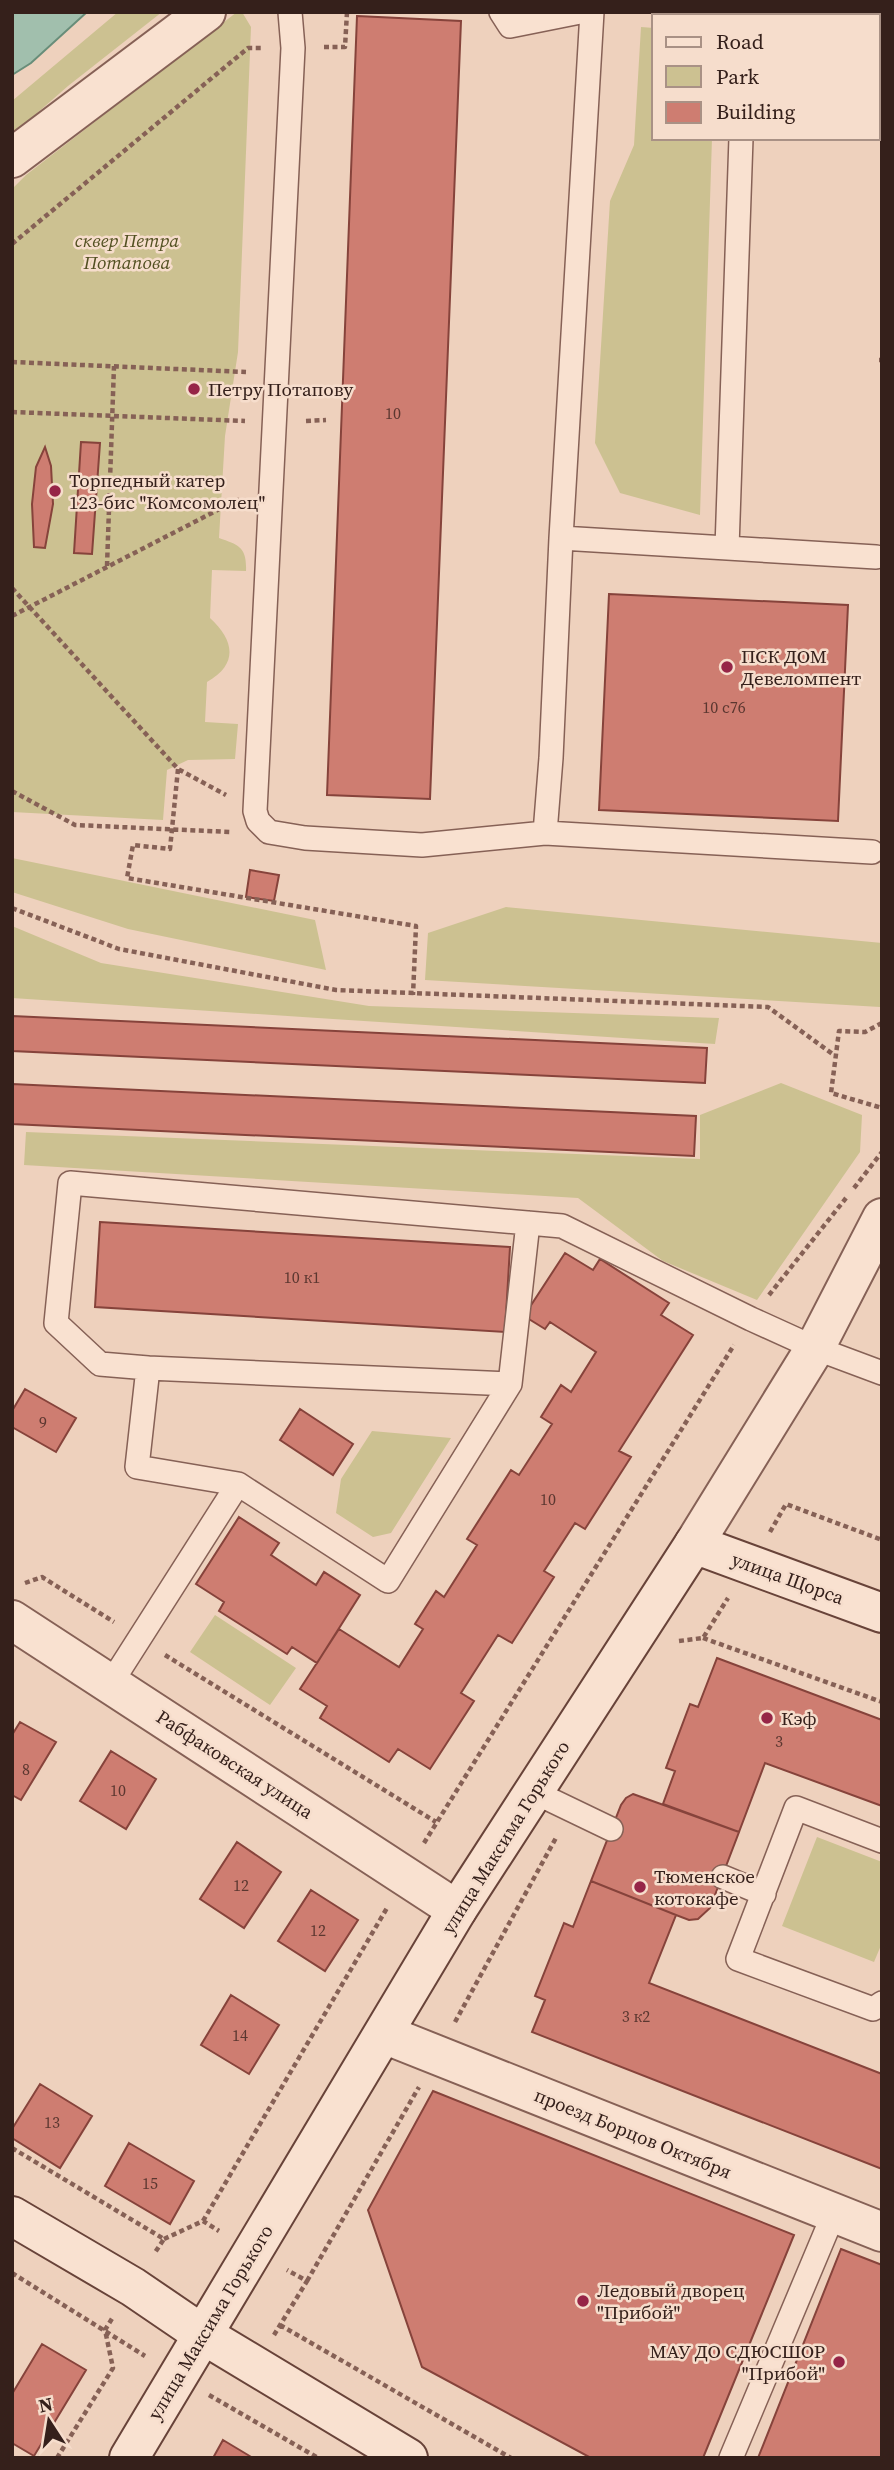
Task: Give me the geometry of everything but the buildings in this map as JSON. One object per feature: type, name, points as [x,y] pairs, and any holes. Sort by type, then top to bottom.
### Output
[{"type":"street","points":[[12,158],[206,12]]},
{"type":"street","name":"улица Максима Горького","points":[[129,2458],[457,1910],[694,1544],[815,1348],[882,1218]]},
{"type":"street","name":"улица Щорса","points":[[694,1544],[882,1613]]},
{"type":"street","name":"Рабфаковская улица","points":[[17,1602],[111,1683],[457,1910]]},
{"type":"street","name":"проезд Борцов Октября","points":[[384,2034],[882,2232]]},
{"type":"street","points":[[12,2216],[408,2458]]},
{"type":"lane","points":[[290,12],[293,48],[270,492],[256,811],[258,821],[269,832],[305,838],[422,845],[545,833],[872,852]]},
{"type":"lane","points":[[501,12],[510,26],[580,12]]},
{"type":"lane","points":[[545,833],[592,12]]},
{"type":"lane","points":[[666,12],[705,14]]},
{"type":"lane","points":[[727,548],[741,140]]},
{"type":"lane","points":[[561,538],[877,557]]},
{"type":"lane","points":[[510,1384],[100,1364],[56,1323],[70,1182],[562,1226],[751,1319],[815,1348],[882,1373]]},
{"type":"lane","points":[[148,1368],[137,1467],[237,1484],[388,1581],[510,1384],[528,1223]]},
{"type":"lane","points":[[111,1683],[237,1484]]},
{"type":"lane","points":[[532,1791],[611,1829]]},
{"type":"lane","points":[[882,1841],[796,1808],[738,1959],[873,2008],[882,2003]]},
{"type":"lane","points":[[723,1877],[764,1894]]},
{"type":"lane","points":[[731,2458],[834,2213]]},
{"type":"path","points":[[12,244],[248,48],[345,47],[347,12]]},
{"type":"path","points":[[12,362],[276,373]]},
{"type":"path","points":[[107,567],[114,366]]},
{"type":"path","points":[[12,412],[274,422],[326,420]]},
{"type":"path","points":[[12,615],[254,491],[270,492]]},
{"type":"path","points":[[12,588],[178,769],[256,811]]},
{"type":"path","points":[[178,769],[170,849],[133,845],[127,878],[416,926],[413,995]]},
{"type":"path","points":[[12,791],[75,825],[172,831],[269,832]]},
{"type":"path","points":[[12,908],[119,949],[336,990],[768,1007],[834,1055]]},
{"type":"path","points":[[882,1023],[865,1032],[838,1031],[831,1093],[882,1108]]},
{"type":"path","points":[[203,2221],[436,1822],[751,1319],[882,1152]]},
{"type":"path","points":[[703,1638],[786,1504],[882,1540]]},
{"type":"path","points":[[17,1602],[42,1577],[436,1822]]},
{"type":"path","points":[[671,1642],[703,1638],[882,1702]]},
{"type":"path","points":[[307,2281],[437,2055],[571,1810]]},
{"type":"path","points":[[280,2325],[511,2458]]},
{"type":"green space","points":[[118,12],[162,12],[68,86],[12,135],[12,101]]},
{"type":"green space","name":"сквер Петра Потапова","points":[[237,12],[242,12],[251,27],[238,352],[225,436],[219,538],[240,548],[245,557],[246,571],[212,570],[210,618],[224,635],[230,652],[224,668],[207,682],[205,722],[238,724],[235,759],[188,760],[167,770],[163,820],[12,812],[12,189],[26,175]]},
{"type":"green space","points":[[641,27],[652,28],[652,140],[712,140],[700,515],[620,493],[595,443],[610,201],[634,145]]},
{"type":"green space","points":[[12,858],[315,920],[326,970],[128,929],[12,892]]},
{"type":"green space","points":[[506,907],[882,943],[880,1007],[425,980],[428,933]]},
{"type":"green space","points":[[12,926],[101,963],[369,1006],[719,1018],[715,1044],[12,998]]},
{"type":"green space","points":[[781,1083],[862,1115],[860,1152],[757,1300],[663,1261],[578,1198],[24,1165],[26,1132],[700,1159],[700,1115]]},
{"type":"green space","points":[[372,1431],[451,1438],[391,1533],[373,1537],[336,1513],[341,1479]]},
{"type":"green space","points":[[215,1615],[296,1668],[270,1705],[190,1652]]},
{"type":"green space","points":[[817,1837],[882,1862],[882,1943],[874,1962],[782,1926]]},
{"type":"shaded area","points":[[12,12],[87,12],[31,63],[12,75]]},
{"type":"place","name":"Петру Потапову","points":[[194,389]]},
{"type":"place","name":"Торпедный катер 123-бис \"Комсомолец\"","points":[[55,491]]},
{"type":"place","name":"ПСК ДОМ Девеломпент","points":[[727,667]]},
{"type":"place","name":"Кэф","points":[[767,1718]]},
{"type":"place","name":"Тюменское котокафе","points":[[640,1887]]},
{"type":"place","name":"Ледовый дворец \"Прибой\"","points":[[583,2301]]},
{"type":"place","name":"МАУ ДО СДЮСШОР \"Прибой\"","points":[[839,2362]]}]
